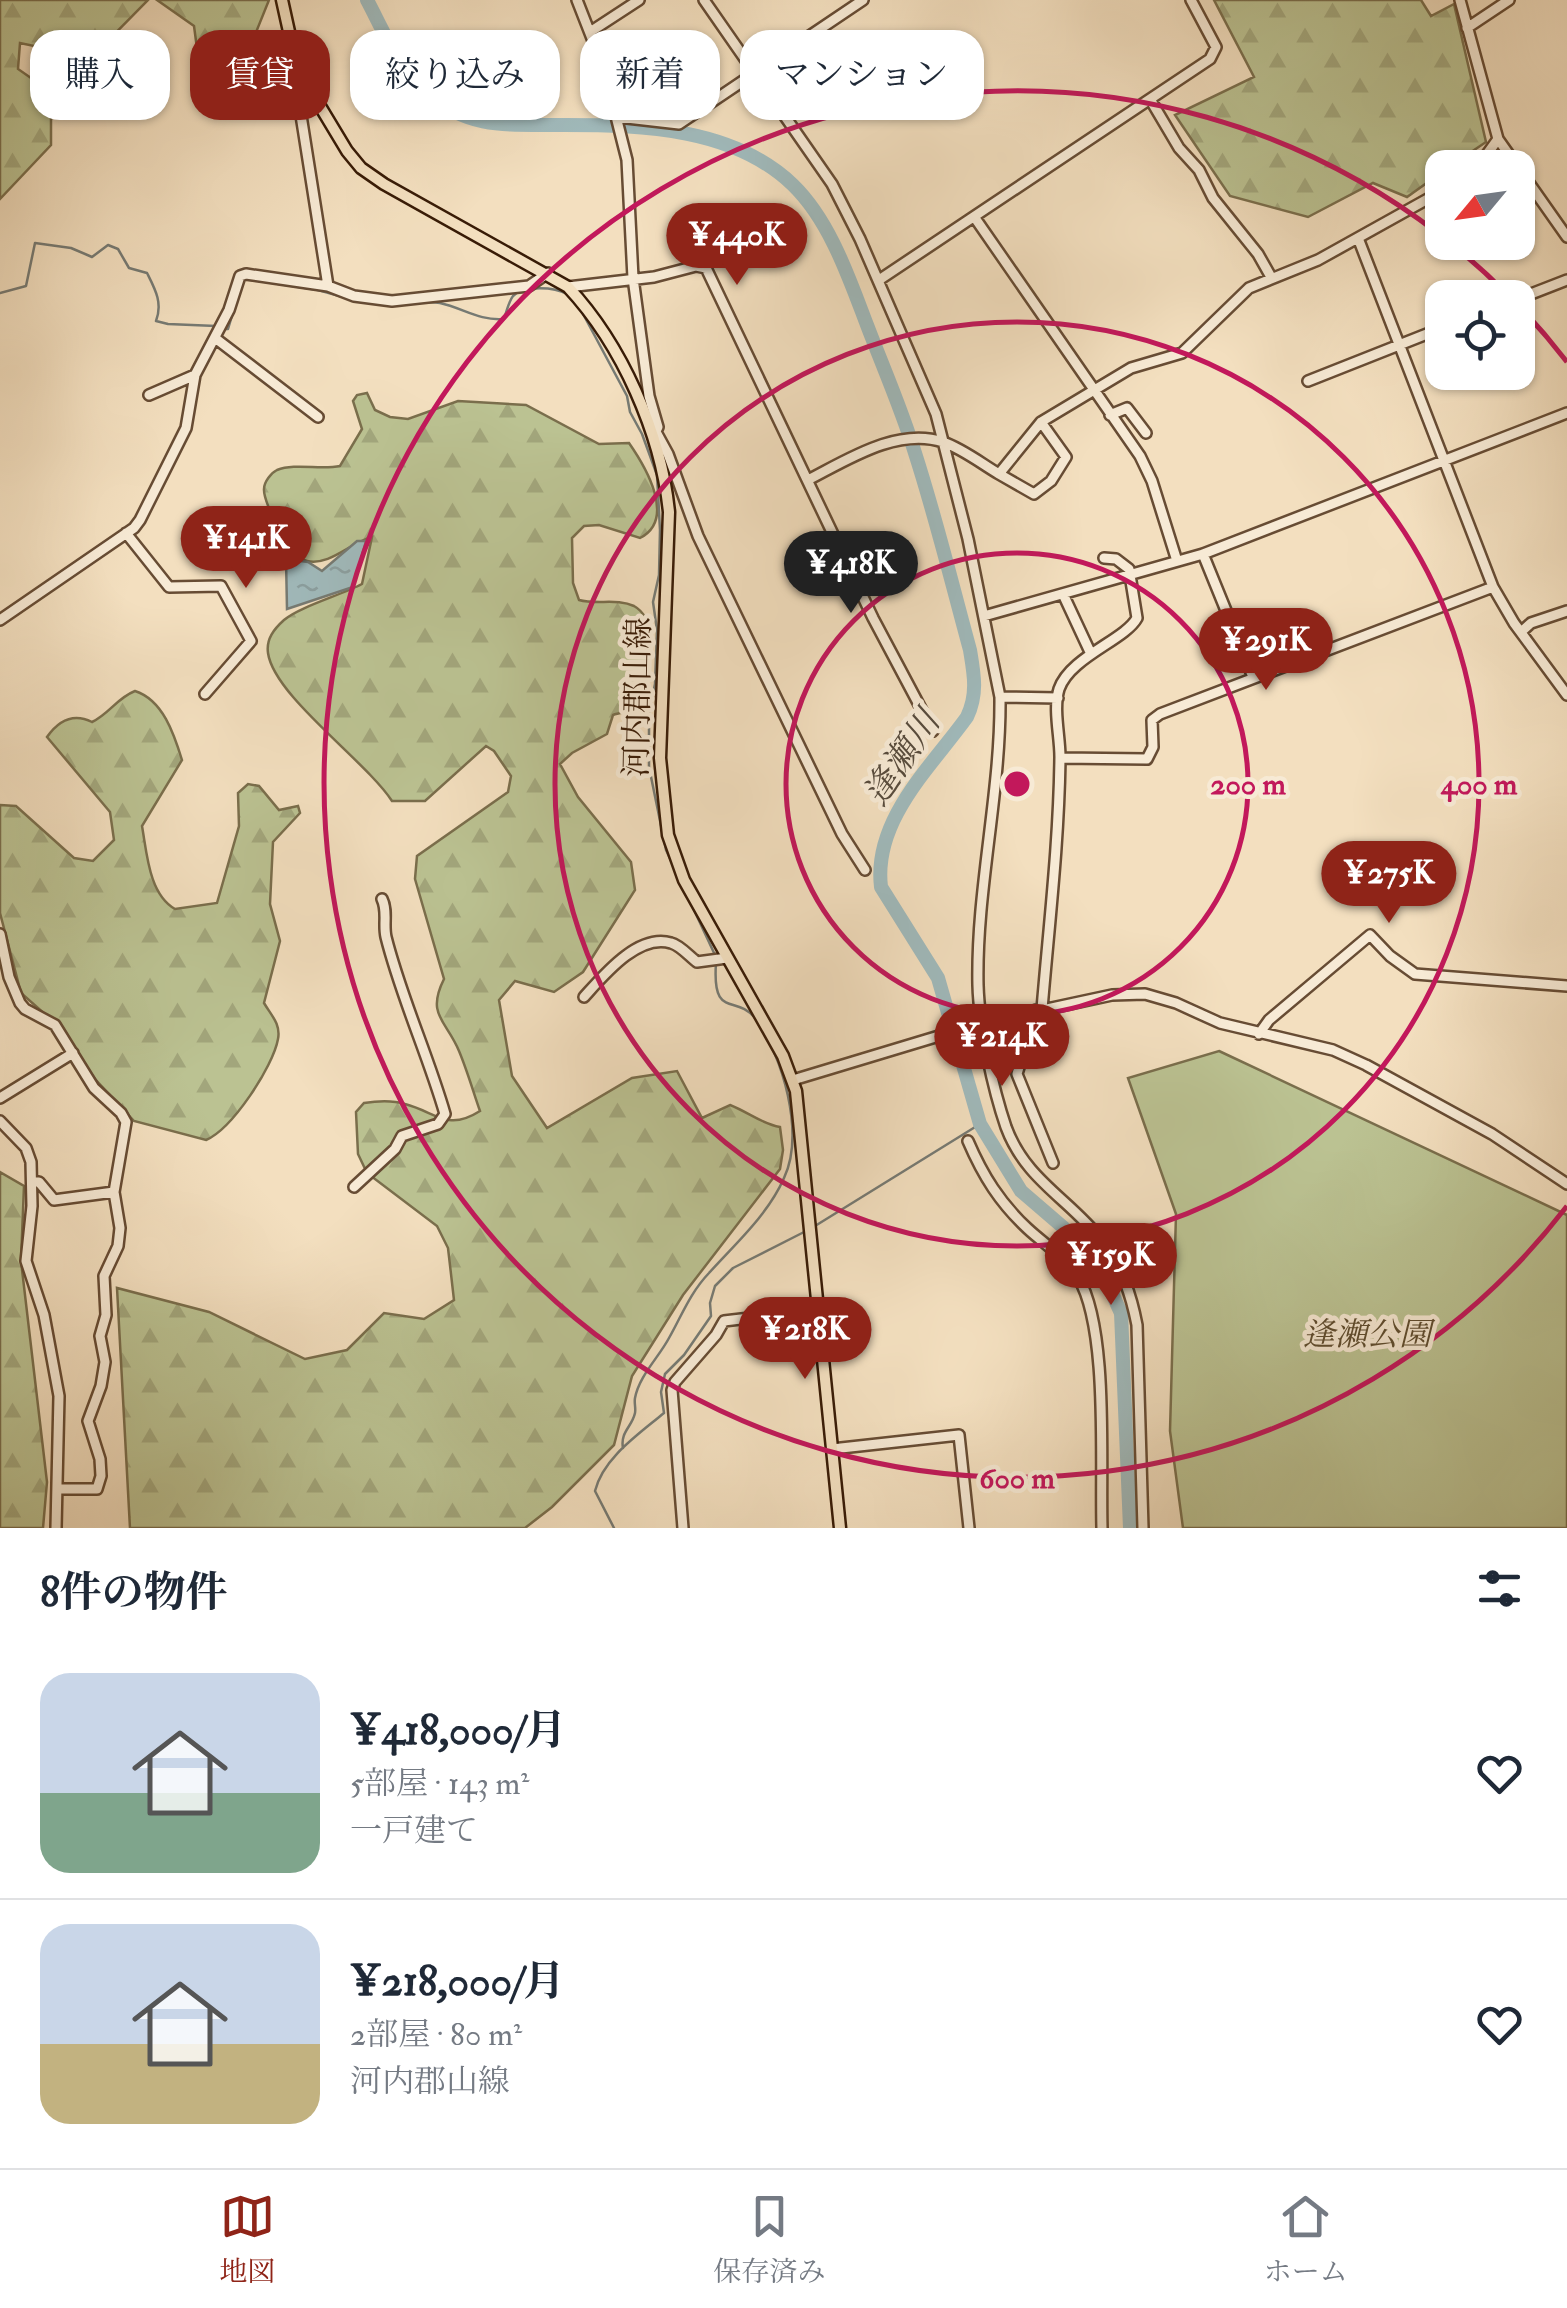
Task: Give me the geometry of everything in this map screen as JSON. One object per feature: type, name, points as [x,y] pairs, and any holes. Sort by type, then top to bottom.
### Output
[{"type":"main road","name":"河内郡山線","points":[[282,0],[289,30]]},
{"type":"main road","name":"河内郡山線","points":[[328,120],[347,152],[384,184],[568,287],[592,312],[654,434],[669,512],[660,758],[665,821],[684,880],[793,1080],[840,1528]]},
{"type":"street","points":[[577,0],[589,30]]},
{"type":"street","points":[[593,30],[640,0]]},
{"type":"street","points":[[704,0],[740,52]]},
{"type":"street","points":[[819,30],[863,0]]},
{"type":"street","points":[[878,280],[1210,58],[1216,50],[1192,0]]},
{"type":"street","points":[[1460,0],[1498,139],[1567,237]]},
{"type":"street","points":[[1467,28],[1509,0]]},
{"type":"street","points":[[1150,99],[1214,198],[1272,277]]},
{"type":"street","points":[[301,120],[328,286]]},
{"type":"street","points":[[619,120],[633,278],[649,396],[658,427],[654,434],[668,454],[698,536],[842,834],[865,870]]},
{"type":"street","points":[[640,120],[676,125],[684,120]]},
{"type":"street","points":[[788,120],[832,184],[878,280],[946,443],[1000,698],[1001,734],[980,932],[979,1024],[1006,1125],[1016,1148],[1038,1180],[1101,1240],[1120,1268],[1132,1296],[1137,1325],[1143,1528]]},
{"type":"street","points":[[1490,150],[1498,139]]},
{"type":"street","points":[[999,474],[1041,422],[1131,368],[1182,353],[1242,294],[1272,277],[1303,268],[1425,201]]},
{"type":"street","points":[[975,218],[1148,470],[1177,561]]},
{"type":"street","points":[[1358,238],[1493,587],[1567,695]]},
{"type":"street","points":[[568,287],[696,266],[706,268],[905,682],[933,732]]},
{"type":"street","points":[[0,620],[140,520],[186,428],[195,375],[229,310],[240,276],[328,286],[354,296],[392,301],[529,286],[548,274]]},
{"type":"street","points":[[1535,292],[1567,280]]},
{"type":"street","points":[[1308,381],[1425,334]]},
{"type":"street","points":[[215,338],[318,416]]},
{"type":"street","points":[[150,394],[195,375]]},
{"type":"street","points":[[1110,415],[1128,408],[1146,433]]},
{"type":"street","points":[[984,616],[1203,554],[1567,413]]},
{"type":"street","points":[[808,480],[879,444],[931,440],[946,443],[1034,494],[1051,481],[1066,457],[1041,422]]},
{"type":"street","points":[[126,533],[170,587],[221,586],[251,641],[205,694]]},
{"type":"street","points":[[1203,554],[1253,677]]},
{"type":"street","points":[[1053,1163],[1017,1074],[1039,1010],[1054,892],[1060,758],[1058,698],[1065,678],[1136,622],[1130,574],[1116,559],[1104,558]]},
{"type":"street","points":[[1060,758],[1147,759],[1153,747],[1155,717],[1493,587]]},
{"type":"street","points":[[1062,594],[1091,654]]},
{"type":"street","points":[[1521,632],[1532,623],[1567,611]]},
{"type":"street","points":[[1000,698],[1058,698]]},
{"type":"street","points":[[354,1187],[395,1149],[402,1136],[438,1124],[445,1114],[384,933],[386,905],[382,899]]},
{"type":"street","points":[[0,934],[9,978],[20,1003],[55,1026],[94,1088],[126,1122],[114,1192],[120,1228],[118,1246],[104,1276],[106,1315],[100,1336],[105,1362],[88,1421],[101,1476],[97,1489],[56,1488]]},
{"type":"street","points":[[1260,1034],[1268,1020],[1370,935],[1415,974],[1567,986]]},
{"type":"street","points":[[584,997],[619,958],[654,943],[672,943],[698,962],[727,958]]},
{"type":"street","points":[[793,1080],[979,1024],[1112,995],[1145,994],[1220,1023],[1333,1050],[1492,1134],[1567,1184]]},
{"type":"street","points":[[0,1098],[73,1052]]},
{"type":"street","points":[[0,1121],[26,1148],[32,1182],[26,1261],[34,1278],[59,1396],[56,1528]]},
{"type":"street","points":[[968,1141],[981,1172],[998,1197],[1076,1273],[1088,1299],[1097,1348],[1102,1528]]},
{"type":"street","points":[[32,1182],[39,1182],[54,1200],[114,1192]]},
{"type":"street","points":[[683,1528],[672,1390],[676,1382],[724,1321],[818,1310]]},
{"type":"street","points":[[832,1450],[959,1434],[969,1528]]},
{"type":"green space","points":[[0,0],[148,0],[119,30],[30,30],[30,45],[20,43],[18,69],[30,77],[30,120],[51,120],[51,145],[0,199]]},
{"type":"green space","points":[[157,0],[269,0],[257,30],[195,30]]},
{"type":"green space","points":[[1214,0],[1421,0],[1431,16],[1454,4],[1486,142],[1474,150],[1425,150],[1425,184],[1407,197],[1373,183],[1308,217],[1230,196],[1175,115],[1254,77]]},
{"type":"green space","points":[[367,393],[375,410],[408,419],[458,401],[526,405],[599,444],[629,443],[643,465],[657,506],[651,529],[640,538],[599,525],[584,526],[572,538],[573,583],[579,600],[627,604],[637,608],[647,621],[650,647],[643,699],[636,709],[613,715],[607,734],[560,764],[578,797],[631,862],[635,890],[583,972],[554,992],[515,981],[499,1000],[512,1076],[547,1128],[632,1078],[677,1071],[702,1118],[730,1105],[780,1127],[780,1169],[683,1295],[632,1376],[614,1445],[552,1507],[525,1528],[130,1528],[117,1288],[209,1312],[305,1359],[347,1350],[384,1313],[424,1319],[454,1300],[448,1248],[437,1226],[367,1173],[358,1154],[356,1112],[364,1103],[384,1101],[450,1120],[480,1111],[459,1051],[437,1009],[444,979],[415,879],[417,856],[508,792],[511,776],[486,746],[425,801],[392,801],[286,689],[268,653],[268,643],[284,620],[362,584],[372,537],[324,560],[301,558],[268,506],[265,483],[277,470],[340,466],[362,429],[353,401],[357,395]]},
{"type":"green space","points":[[135,691],[160,710],[182,760],[142,826],[154,884],[175,909],[217,903],[239,826],[238,793],[248,784],[259,786],[279,810],[298,806],[300,813],[273,842],[270,904],[280,941],[264,1003],[277,1024],[275,1051],[250,1096],[228,1124],[206,1140],[134,1121],[95,1079],[55,1023],[21,993],[0,913],[0,805],[16,806],[74,858],[93,861],[114,840],[110,812],[47,737],[67,720],[92,722]]},
{"type":"green space","name":"逢瀬公園","points":[[1219,1051],[1567,1215],[1567,1528],[1183,1528],[1170,1431],[1176,1214],[1128,1078]]},
{"type":"green space","points":[[0,1172],[24,1186],[21,1261],[47,1482],[43,1528],[0,1528]]},
{"type":"water","points":[[357,541],[366,541],[353,587],[287,609],[286,559],[308,562],[322,571]]},
{"type":"waterway","name":"逢瀬川","points":[[367,0],[409,75],[445,107],[493,123],[625,126],[715,141],[769,166],[793,185],[818,215],[837,251],[910,437],[974,676],[973,700],[967,717],[895,817],[881,863],[881,887],[938,978],[980,1124],[1021,1191],[1064,1228],[1101,1269],[1121,1313],[1130,1528]]},
{"type":"waterway","points":[[0,293],[26,286],[35,243],[71,248],[92,257],[108,245],[118,249],[129,268],[147,273],[158,302],[156,321],[216,326]]},
{"type":"waterway","points":[[245,279],[350,299]]},
{"type":"waterway","points":[[407,304],[440,303],[479,316],[504,319],[518,292],[540,288],[567,294]]},
{"type":"waterway","points":[[224,329],[228,329],[237,299]]},
{"type":"waterway","points":[[363,301],[379,304]]},
{"type":"waterway","points":[[582,312],[627,396],[657,475],[659,575],[653,602],[657,630],[655,684],[649,712],[649,767],[666,850],[715,955]]},
{"type":"waterway","points":[[623,1448],[623,1438],[635,1413],[637,1390],[645,1374],[697,1288],[769,1205],[790,1160],[791,1118],[782,1073],[755,1018],[722,999],[716,963]]},
{"type":"waterway","points":[[815,1226],[980,1124]]},
{"type":"waterway","points":[[614,1528],[595,1491],[599,1479],[623,1448],[664,1413],[661,1392],[665,1374],[684,1355],[711,1316],[715,1286],[733,1268],[808,1230]]}]
